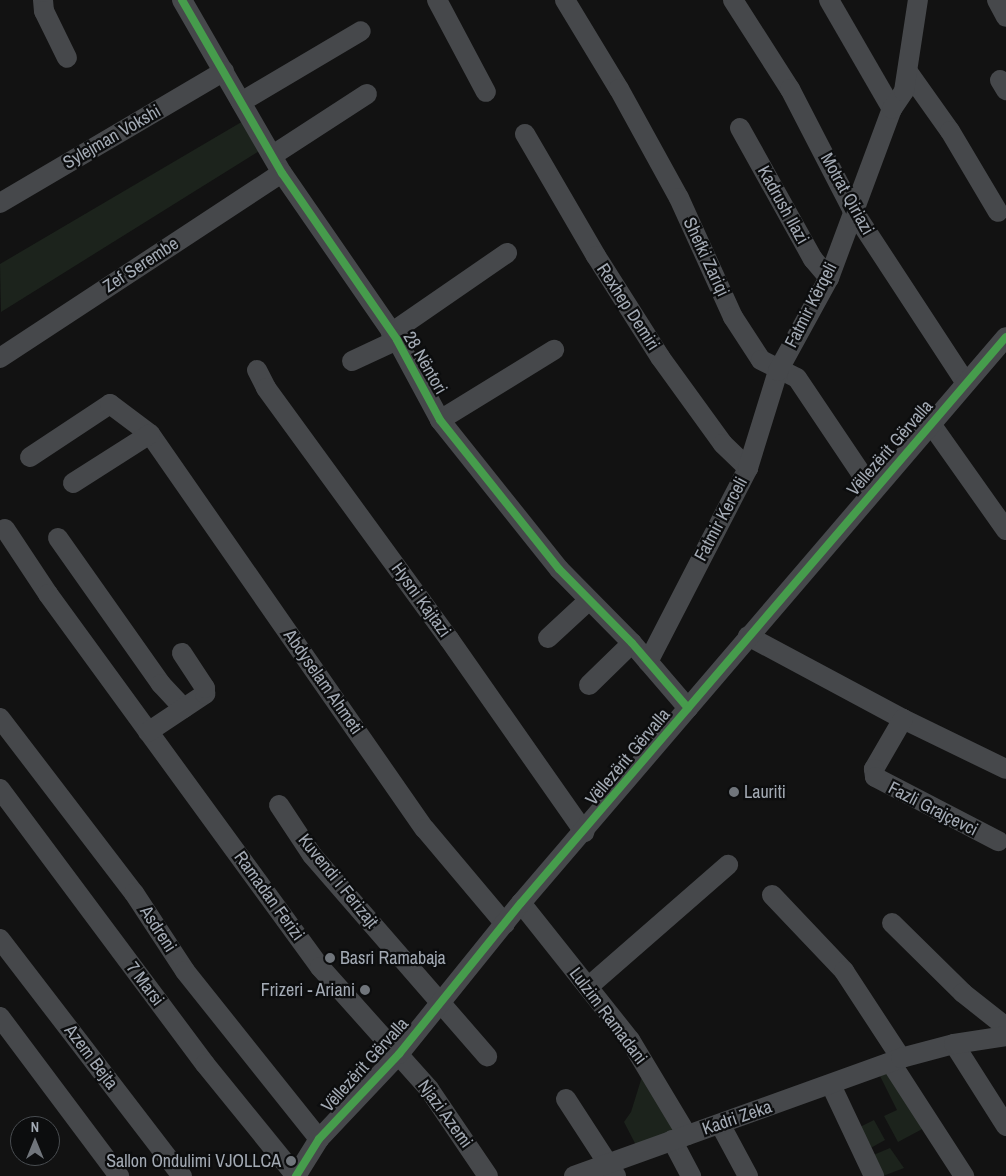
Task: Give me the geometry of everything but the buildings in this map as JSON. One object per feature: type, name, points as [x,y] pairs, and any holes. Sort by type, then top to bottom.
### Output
[{"type":"street","points":[[43,0],[44,11],[67,58]]},
{"type":"street","points":[[437,0],[486,92]]},
{"type":"street","name":"Shefki Zariqi","points":[[565,0],[619,89],[679,198],[733,317],[761,360],[797,378],[873,491]]},
{"type":"street","name":"Motrat Qiriazi","points":[[733,0],[790,90],[852,209],[966,383]]},
{"type":"street","points":[[828,0],[892,109]]},
{"type":"street","points":[[997,0],[1006,17]]},
{"type":"street","name":"28 Nëntori","points":[[189,2],[224,71],[282,173],[394,336],[440,420],[588,601],[632,643],[688,708]]},
{"type":"street","name":"Fatmir Kërqeli","points":[[778,370],[829,278],[852,209],[892,109],[904,91],[908,72],[914,3]]},
{"type":"street","points":[[241,102],[361,31]]},
{"type":"street","name":"Sylejman Vokshi","points":[[0,202],[224,71]]},
{"type":"street","points":[[908,72],[950,131],[998,212]]},
{"type":"street","points":[[273,155],[367,94]]},
{"type":"street","name":"Kadrush Ilazi","points":[[740,128],[813,259],[829,278]]},
{"type":"street","name":"Rexhep Demiri","points":[[525,134],[596,256],[655,349],[723,444],[748,468]]},
{"type":"street","name":"Zef Serembe","points":[[0,358],[282,173]]},
{"type":"street","name":"28 Nëntori","points":[[352,361],[394,336],[507,253]]},
{"type":"street","name":"Vëllezërit Gërvalla","points":[[296,1176],[319,1139],[399,1054],[440,1000],[521,903],[584,832],[748,636],[1006,337]]},
{"type":"street","name":"28 Nëntori","points":[[440,420],[554,350]]},
{"type":"street","name":"Hysni Kajtazi","points":[[258,370],[266,388],[444,631],[584,832]]},
{"type":"street","name":"Fatmir Kerceli","points":[[648,662],[748,468],[778,370]]},
{"type":"street","name":"Abdyselam Ahmeti","points":[[30,457],[110,404],[150,434],[426,829],[505,924]]},
{"type":"street","points":[[931,424],[1006,530]]},
{"type":"street","points":[[73,483],[150,434]]},
{"type":"street","name":"Ramadan Ferizi","points":[[5,529],[148,732],[320,967],[399,1054]]},
{"type":"street","points":[[58,538],[161,684],[183,708]]},
{"type":"street","points":[[548,638],[588,601]]},
{"type":"street","points":[[748,636],[903,719],[1006,769]]},
{"type":"street","points":[[589,684],[632,643]]},
{"type":"street","points":[[148,732],[205,694],[205,688],[182,653]]},
{"type":"street","name":"Asdreni","points":[[0,718],[134,893],[185,971],[319,1139]]},
{"type":"street","name":"Fazli Grajçevci","points":[[903,719],[874,769],[876,777],[998,841]]},
{"type":"street","name":"7 Marsi","points":[[0,789],[199,1056],[296,1176]]},
{"type":"street","name":"Kuvendi i Ferizajt","points":[[279,805],[312,855],[487,1056]]},
{"type":"street","points":[[588,987],[728,865]]},
{"type":"street","points":[[772,895],[844,972],[964,1176]]},
{"type":"street","name":"Lulzim Ramadani","points":[[521,903],[630,1040],[680,1138],[691,1176]]},
{"type":"street","points":[[892,923],[963,993],[1006,1028]]},
{"type":"street","name":"Azem Bejta","points":[[0,939],[182,1176]]},
{"type":"street","points":[[0,1016],[113,1174]]},
{"type":"street","name":"Kadri Zeka","points":[[574,1176],[612,1169],[680,1138],[896,1061],[954,1044],[1006,1036]]},
{"type":"street","points":[[954,1044],[1006,1126]]},
{"type":"street","name":"Njazi Azemi","points":[[399,1054],[429,1089],[488,1176]]},
{"type":"street","points":[[831,1085],[874,1176]]},
{"type":"street","points":[[566,1099],[612,1169]]},
{"type":"street","points":[[720,1124],[748,1176]]},
{"type":"shaded area","points":[[250,117],[264,148],[1,312],[0,264]]},
{"type":"shaded area","points":[[645,1067],[680,1129],[638,1149],[624,1122],[631,1112]]},
{"type":"shaded area","points":[[895,1069],[926,1127],[898,1142],[884,1116],[897,1110],[880,1076]]},
{"type":"shaded area","points":[[874,1120],[885,1140],[867,1150],[858,1128]]},
{"type":"shaded area","points":[[890,1148],[904,1168],[883,1176],[871,1156]]},
{"type":"cycle path","points":[[182,0],[282,173],[397,340],[440,420],[559,569],[632,643],[688,708]]},
{"type":"cycle path","points":[[296,1176],[319,1139],[399,1054],[521,903],[1006,337]]},
{"type":"place","name":"Lauriti","points":[[734,792]]},
{"type":"place","name":"Basri Ramabaja","points":[[330,958]]},
{"type":"place","name":"Frizeri - Ariani","points":[[365,990]]},
{"type":"place","name":"Sallon Ondulimi VJOLLCA","points":[[291,1161]]}]
